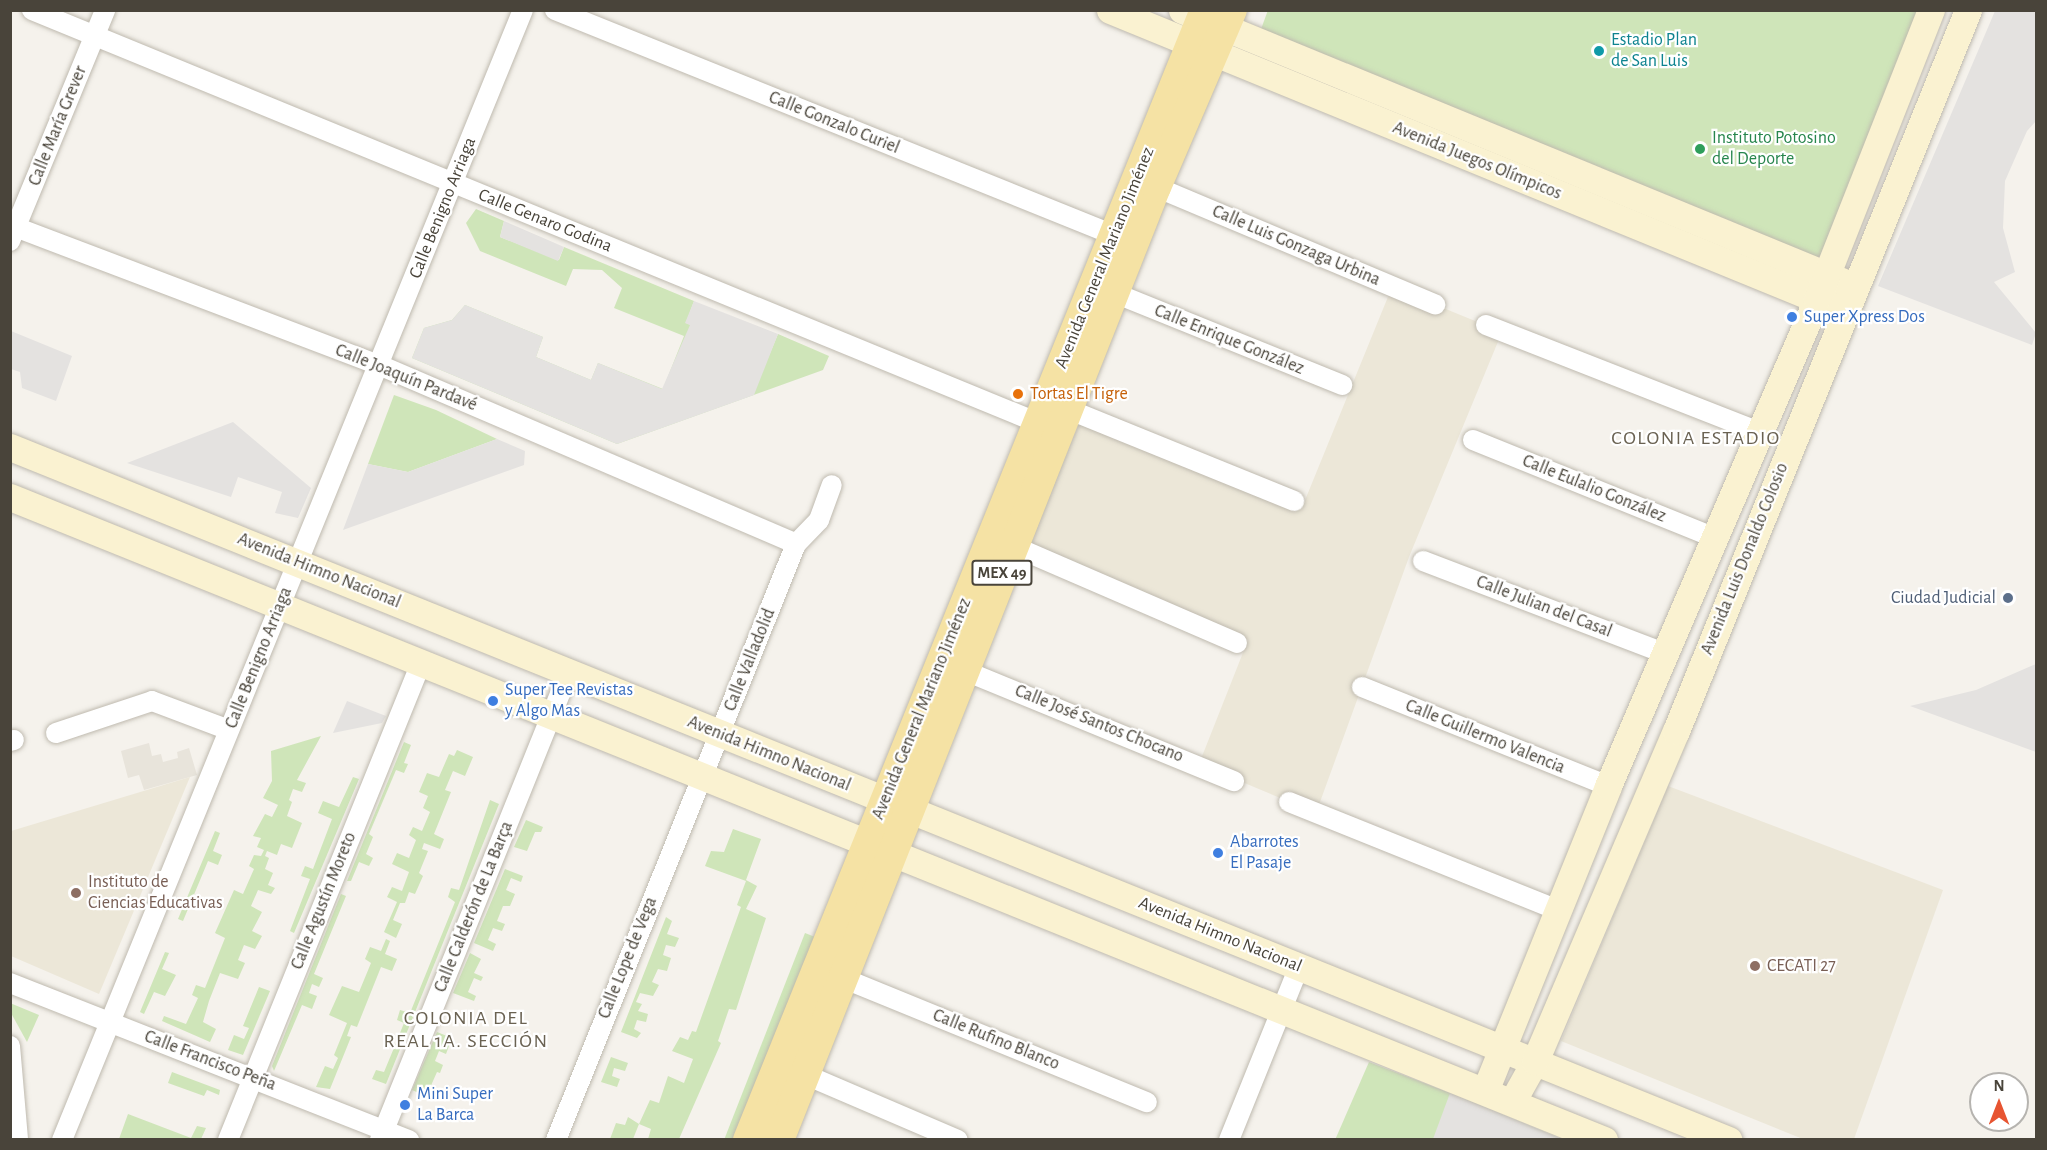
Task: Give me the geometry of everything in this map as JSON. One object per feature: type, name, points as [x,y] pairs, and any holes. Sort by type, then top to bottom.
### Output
[{"type":"main road","name":"Avenida Juegos Olímpicos","points":[[1110,10],[1207,25],[1851,299]]},
{"type":"main road","name":"Avenida Luis Donaldo Colosio","points":[[1512,1102],[1535,1061],[1676,731],[1968,10]]},
{"type":"main road","name":"Avenida Luis Donaldo Colosio","points":[[1485,1091],[1504,1049],[1608,786],[1822,287],[1928,20]]},
{"type":"main road","points":[[1928,20],[1956,41]]},
{"type":"main road","name":"Avenida General Mariano Jiménez","points":[[896,805],[963,670],[1013,546],[1056,421],[1114,235],[1207,25]]},
{"type":"main road","name":"Avenida General Mariano Jiménez","points":[[748,1140],[880,848],[1056,421],[1117,294],[1156,187],[1207,25]]},
{"type":"main road","name":"Avenida Himno Nacional","points":[[10,447],[298,562],[568,674],[1729,1140]]},
{"type":"main road","points":[[10,497],[1604,1140]]},
{"type":"main road","points":[[1637,717],[1676,731]]},
{"type":"main road","name":"Avenida General Mariano Jiménez","points":[[779,1140],[845,979],[880,848]]},
{"type":"street","name":"Calle Genaro Godina","points":[[32,10],[453,183],[1056,421]]},
{"type":"street","name":"Calle María Grever","points":[[12,231],[105,10]]},
{"type":"street","name":"Calle Benigno Arriaga","points":[[62,1140],[523,10]]},
{"type":"street","name":"Calle Gonzalo Curiel","points":[[555,10],[1114,235]]},
{"type":"street","name":"Calle Luis Gonzaga Urbina","points":[[1156,187],[1435,304]]},
{"type":"street","name":"Calle Joaquín Pardavé","points":[[12,231],[378,365],[796,544]]},
{"type":"street","name":"Calle Enrique González","points":[[1117,294],[1342,385]]},
{"type":"street","points":[[1486,325],[1761,433]]},
{"type":"street","points":[[1056,421],[1294,501]]},
{"type":"street","name":"Calle Eulalio González","points":[[1473,440],[1716,538]]},
{"type":"street","points":[[796,544],[819,520],[832,485]]},
{"type":"street","name":"Calle Valladolid","points":[[701,776],[720,735],[796,544]]},
{"type":"street","points":[[1013,546],[1237,644]]},
{"type":"street","name":"Calle Julian del Casal","points":[[1423,561],[1664,653]]},
{"type":"street","name":"Calle Agustín Moreto","points":[[228,1140],[421,663]]},
{"type":"street","name":"Calle José Santos Chocano","points":[[963,670],[1234,781]]},
{"type":"street","name":"Calle Calderón de La Barça","points":[[382,1135],[568,674]]},
{"type":"street","name":"Calle Guillermo Valencia","points":[[1362,687],[1608,786]]},
{"type":"street","points":[[56,733],[152,701],[229,730]]},
{"type":"street","name":"Calle Lope de Vega","points":[[556,1140],[701,776]]},
{"type":"street","points":[[1289,802],[1560,910]]},
{"type":"street","points":[[1229,1140],[1299,967]]},
{"type":"street","name":"Calle Rufino Blanco","points":[[845,979],[1147,1102]]},
{"type":"street","name":"Calle Francisco Peña","points":[[10,983],[253,1078],[382,1135],[409,1140]]},
{"type":"street","points":[[10,1046],[18,1140]]},
{"type":"street","points":[[806,1075],[958,1140]]},
{"type":"shaded area","points":[[1995,11],[2036,11],[2036,121],[2027,131],[2005,181],[2003,228],[2015,272],[1994,282],[2036,333],[2032,345],[1878,286]]},
{"type":"shaded area","points":[[504,221],[564,247],[558,261],[500,237]]},
{"type":"shaded area","points":[[1392,287],[1502,332],[1409,557],[1316,813],[1199,764],[1248,640],[1026,544],[1079,424],[1301,510]]},
{"type":"shaded area","points":[[694,301],[778,334],[754,395],[617,444],[412,358],[424,328],[452,320],[465,305],[543,337],[536,357],[591,380],[598,363],[662,389],[690,325],[685,323]]},
{"type":"shaded area","points":[[11,331],[72,356],[56,401],[22,388],[20,372],[11,369]]},
{"type":"shaded area","points":[[233,422],[311,488],[298,518],[275,513],[282,492],[238,477],[231,497],[127,463]]},
{"type":"shaded area","points":[[497,439],[525,451],[524,465],[343,530],[368,464],[408,472]]},
{"type":"shaded area","points":[[2036,664],[2036,752],[1910,706],[1976,690]]},
{"type":"shaded area","points":[[347,701],[386,716],[382,723],[333,733]]},
{"type":"shaded area","points":[[149,743],[152,756],[161,754],[163,762],[178,758],[177,752],[189,748],[197,775],[144,790],[139,775],[128,778],[121,751]]},
{"type":"shaded area","name":"Instituto de Ciencias Educativas","points":[[190,777],[99,994],[11,956],[11,831]]},
{"type":"shaded area","name":"CECATI 27","points":[[1668,786],[1943,890],[1854,1139],[1803,1139],[1561,1041]]},
{"type":"shaded area","points":[[1450,1093],[1506,1116],[1561,1139],[1433,1139]]},
{"type":"green space","name":"Instituto Potosino del Deporte","points":[[1268,10],[1919,11],[1816,266],[1260,32]]},
{"type":"green space","points":[[476,209],[504,221],[500,237],[559,260],[564,247],[694,301],[686,323],[768,358],[778,334],[829,356],[823,370],[617,444],[412,358],[424,328],[452,320],[465,305],[543,337],[536,357],[591,380],[598,363],[663,389],[684,336],[614,308],[622,288],[602,270],[573,269],[566,286],[480,251],[466,223]]},
{"type":"green space","points":[[394,395],[436,410],[497,439],[408,472],[368,464]]},
{"type":"green space","points":[[321,736],[297,780],[306,783],[302,792],[293,789],[289,800],[292,802],[287,816],[302,823],[292,848],[281,844],[277,855],[267,851],[265,856],[269,858],[265,869],[273,873],[268,885],[275,888],[271,894],[258,890],[251,906],[262,912],[252,931],[262,936],[255,949],[244,945],[238,960],[245,963],[238,979],[220,973],[209,1001],[203,1022],[216,1029],[210,1042],[162,1021],[164,1016],[186,1024],[198,998],[192,995],[196,985],[205,988],[225,938],[215,933],[234,890],[243,894],[254,869],[249,866],[254,855],[261,856],[264,850],[257,847],[261,838],[253,836],[265,814],[272,817],[278,805],[263,798],[272,781],[271,751]]},
{"type":"green space","points":[[404,742],[411,745],[404,763],[408,764],[404,773],[396,770],[369,834],[373,837],[366,854],[373,858],[369,866],[359,862],[351,881],[347,881]]},
{"type":"green space","points":[[457,750],[473,757],[465,776],[453,771],[445,790],[451,792],[434,834],[444,839],[440,849],[424,843],[422,849],[428,851],[419,873],[423,876],[415,894],[409,892],[405,903],[400,903],[393,920],[402,924],[396,938],[384,932],[397,902],[387,897],[392,887],[402,891],[409,872],[392,864],[397,853],[409,858],[416,840],[409,835],[413,827],[422,831],[430,812],[423,808],[428,796],[419,792],[427,773],[439,777],[449,754],[454,756]]},
{"type":"green space","points":[[353,777],[359,779],[294,933],[290,931],[310,879],[301,876],[305,866],[313,869],[332,819],[318,813],[323,801],[339,807]]},
{"type":"green space","points":[[490,800],[499,804],[386,1084],[372,1079],[376,1070],[384,1072],[396,1043],[404,1023],[397,1020],[400,1010],[410,1013],[455,902],[448,897],[451,888],[459,890]]},
{"type":"green space","points":[[526,820],[543,827],[541,832],[535,832],[527,851],[514,847]]},
{"type":"green space","points":[[733,829],[761,839],[746,880],[757,886],[746,909],[766,918],[736,1010],[729,1009],[718,1041],[721,1043],[679,1139],[648,1139],[651,1129],[639,1124],[650,1100],[659,1103],[668,1076],[684,1083],[693,1059],[672,1051],[680,1037],[688,1040],[692,1031],[696,1032],[741,907],[737,905],[746,881],[705,866],[711,851],[724,852]]},
{"type":"green space","points":[[215,831],[220,833],[213,851],[222,855],[218,865],[208,861],[183,921],[178,919]]},
{"type":"green space","points":[[505,869],[523,876],[521,882],[511,878],[506,890],[515,894],[510,906],[503,906],[497,921],[505,924],[502,931],[493,928],[488,940],[496,944],[493,951],[474,943]]},
{"type":"green space","points":[[341,894],[346,896],[314,974],[323,978],[319,987],[312,984],[309,993],[317,996],[312,1009],[302,1005],[274,1071],[272,1066]]},
{"type":"green space","points":[[666,917],[672,921],[667,934],[679,938],[675,947],[666,945],[663,955],[671,958],[667,971],[658,969],[652,982],[659,985],[653,996],[640,993],[636,1002],[642,1004],[638,1011],[648,1014],[646,1022],[637,1020],[634,1029],[641,1033],[637,1038],[621,1032]]},
{"type":"green space","points":[[805,933],[815,937],[736,1139],[724,1140]]},
{"type":"green space","points":[[386,939],[390,941],[385,954],[397,959],[392,971],[381,967],[357,1027],[351,1025],[347,1036],[351,1037],[330,1089],[316,1087],[325,1066],[333,1069],[338,1058],[334,1055],[347,1023],[329,1015],[342,986],[359,992],[371,963],[365,959],[370,947],[381,951]]},
{"type":"green space","points":[[165,952],[169,953],[162,969],[176,975],[165,996],[154,992],[144,1014],[140,1012]]},
{"type":"green space","points":[[470,953],[481,959],[474,973],[483,977],[481,981],[474,978],[468,992],[476,996],[474,1001],[453,993]]},
{"type":"green space","points":[[259,987],[270,991],[243,1055],[228,1050],[234,1035],[244,1039],[249,1028],[243,1026]]},
{"type":"green space","points":[[10,1003],[39,1015],[27,1042],[11,1013]]},
{"type":"green space","points":[[437,1032],[452,1038],[446,1054],[439,1051],[435,1061],[443,1065],[440,1073],[437,1072],[429,1090],[424,1089],[421,1094],[412,1090]]},
{"type":"green space","points":[[611,1057],[628,1063],[625,1071],[614,1068],[612,1076],[620,1079],[617,1087],[601,1082]]},
{"type":"green space","points":[[1369,1062],[1450,1093],[1561,1139],[1335,1140]]},
{"type":"green space","points":[[172,1072],[220,1090],[219,1095],[207,1090],[204,1096],[168,1083]]},
{"type":"green space","points":[[128,1114],[191,1138],[197,1126],[206,1128],[201,1139],[119,1139]]},
{"type":"green space","points":[[628,1117],[639,1124],[633,1139],[610,1139],[616,1123],[625,1125]]},
{"type":"place","name":"Estadio Plan de San Luis","points":[[1599,51]]},
{"type":"place","name":"Instituto Potosino del Deporte","points":[[1700,149]]},
{"type":"place","name":"Super Xpress Dos","points":[[1792,317]]},
{"type":"place","name":"Tortas El Tigre","points":[[1018,394]]},
{"type":"place","name":"Ciudad Judicial","points":[[2008,598]]},
{"type":"place","name":"Super Tee Revistas y Algo Mas","points":[[493,701]]},
{"type":"place","name":"Abarrotes El Pasaje","points":[[1218,853]]},
{"type":"place","name":"Instituto de Ciencias Educativas","points":[[76,893]]},
{"type":"place","name":"CECATI 27","points":[[1755,966]]},
{"type":"place","name":"Mini Super La Barca","points":[[405,1105]]},
{"type":"district","name":"COLONIA ESTADIO","points":[[1696,438]]},
{"type":"district","name":"COLONIA DEL REAL 1A. SECCIÓN","points":[[466,1030]]}]
